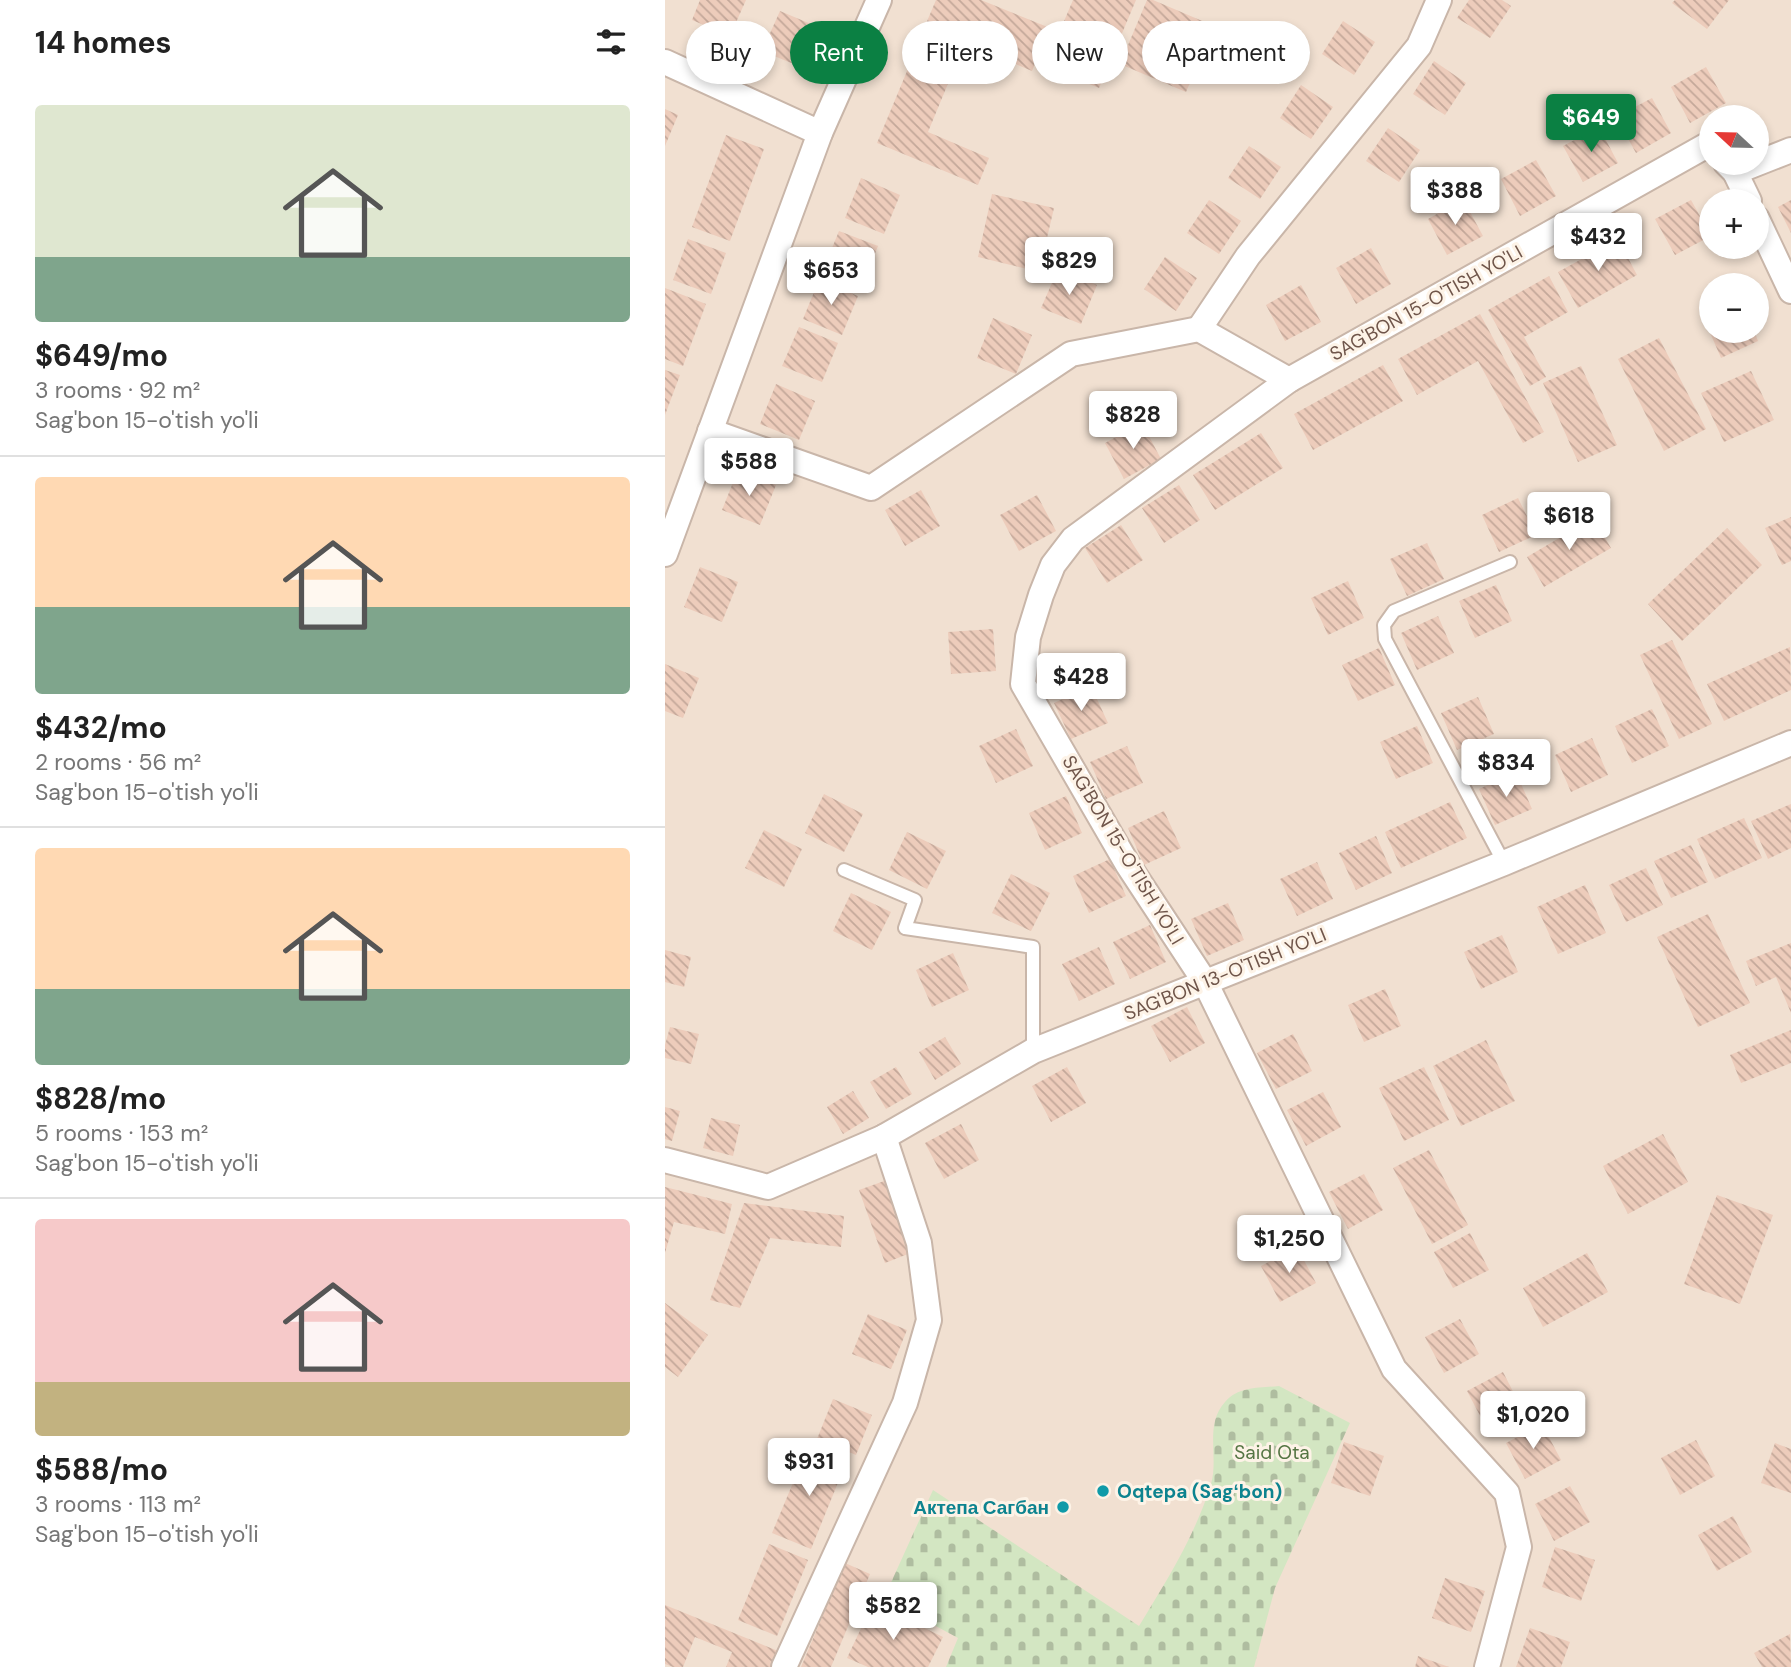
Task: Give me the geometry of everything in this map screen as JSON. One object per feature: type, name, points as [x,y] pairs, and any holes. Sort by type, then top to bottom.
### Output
[{"type":"street","points":[[665,554],[820,133],[879,0]]},
{"type":"street","points":[[1199,329],[1248,256],[1419,46],[1439,0]]},
{"type":"street","points":[[665,62],[820,133]]},
{"type":"street","points":[[1769,156],[1791,150]]},
{"type":"street","name":"SAG'BON 15-O'TISH YO'LI","points":[[1487,1667],[1519,1547],[1507,1493],[1394,1369],[1205,982],[1128,865],[1023,684],[1028,637],[1053,565],[1073,539],[1289,380],[1699,152]]},
{"type":"street","points":[[1769,244],[1791,291]]},
{"type":"street","points":[[710,431],[871,488],[1070,354],[1199,329],[1289,380]]},
{"type":"street","name":"SAG'BON 13-O'TISH YO'LI","points":[[665,1160],[768,1188],[884,1138],[1033,1051],[1504,863],[1791,743]]},
{"type":"street","points":[[784,1667],[905,1403],[929,1320],[919,1243],[884,1138]]},
{"type":"lane","points":[[1504,863],[1385,639],[1384,625],[1394,611],[1510,562]]},
{"type":"lane","points":[[844,870],[915,900],[905,928],[1033,947],[1033,1051]]},
{"type":"shaded area","points":[[665,0],[1791,0],[1791,1667],[665,1667],[665,556],[710,430],[665,552]]},
{"type":"green space","name":"Said Ota","points":[[1279,1386],[1350,1423],[1275,1588],[1254,1667],[946,1667],[958,1638],[884,1598],[933,1490],[1139,1626],[1197,1522],[1213,1474],[1213,1431],[1219,1411],[1225,1402],[1237,1393]]},
{"type":"building","points":[[700,0],[746,0],[737,21],[692,20]]},
{"type":"building","points":[[936,0],[981,0],[1033,21],[1032,71],[1018,65],[1018,21],[927,21]]},
{"type":"building","points":[[1073,0],[1136,0],[1127,21],[1064,21]]},
{"type":"building","points":[[1147,0],[1153,0],[1202,21],[1142,21],[1142,73],[1128,67],[1128,45]]},
{"type":"building","points":[[1469,0],[1502,0],[1511,6],[1490,38],[1457,18]]},
{"type":"building","points":[[1675,0],[1729,0],[1707,29],[1672,3]]},
{"type":"building","points":[[780,11],[804,21],[790,21],[790,62],[776,57],[776,21]]},
{"type":"building","points":[[1343,21],[1375,42],[1354,75],[1322,54]]},
{"type":"building","points":[[1434,61],[1466,83],[1445,115],[1413,94]]},
{"type":"building","points":[[1706,67],[1726,103],[1699,105],[1699,118],[1690,123],[1671,87]]},
{"type":"building","points":[[902,83],[948,84],[928,132],[989,158],[978,185],[877,143]]},
{"type":"building","points":[[1167,84],[1189,84],[1186,92]]},
{"type":"building","points":[[1301,85],[1333,107],[1311,139],[1280,118]]},
{"type":"building","points":[[1652,98],[1671,133],[1636,153],[1616,117]]},
{"type":"building","points":[[665,109],[678,115],[665,146]]},
{"type":"building","points":[[1599,127],[1618,163],[1583,182],[1563,146]]},
{"type":"building","points":[[1388,128],[1420,150],[1399,182],[1366,161]]},
{"type":"building","points":[[726,135],[764,149],[730,241],[692,227]]},
{"type":"building","points":[[1249,146],[1281,167],[1260,199],[1228,178]]},
{"type":"building","points":[[1536,160],[1556,196],[1520,216],[1501,179]]},
{"type":"building","points":[[861,178],[900,195],[884,234],[845,218]]},
{"type":"building","points":[[992,194],[1054,208],[1039,272],[978,257]]},
{"type":"building","points":[[1463,199],[1483,236],[1447,255],[1428,219]]},
{"type":"building","points":[[1209,200],[1241,221],[1219,254],[1187,233]]},
{"type":"building","points":[[1691,200],[1699,214],[1699,242],[1675,255],[1655,219]]},
{"type":"building","points":[[1791,200],[1791,233],[1778,207]]},
{"type":"building","points":[[839,231],[878,246],[862,286],[823,270]]},
{"type":"building","points":[[688,239],[726,253],[711,294],[673,280]]},
{"type":"building","points":[[1618,239],[1637,275],[1578,308],[1558,272]]},
{"type":"building","points":[[1371,248],[1391,284],[1356,304],[1336,268]]},
{"type":"building","points":[[1165,257],[1197,278],[1176,311],[1144,289]]},
{"type":"building","points":[[1058,269],[1097,285],[1081,324],[1041,308]]},
{"type":"building","points":[[1549,276],[1568,312],[1524,337],[1546,377],[1530,386],[1488,310]]},
{"type":"building","points":[[819,280],[858,296],[842,335],[803,319]]},
{"type":"building","points":[[1301,285],[1321,322],[1285,341],[1266,305]]},
{"type":"building","points":[[665,288],[706,304],[683,366],[665,359]]},
{"type":"building","points":[[1480,314],[1544,432],[1523,443],[1478,361],[1417,395],[1398,359]]},
{"type":"building","points":[[993,318],[1032,335],[1016,374],[977,358]]},
{"type":"building","points":[[799,327],[838,343],[822,382],[782,366]]},
{"type":"building","points":[[1659,338],[1706,429],[1664,451],[1618,359]]},
{"type":"building","points":[[1715,343],[1754,343],[1721,358]]},
{"type":"building","points":[[1383,365],[1403,401],[1313,450],[1294,414]]},
{"type":"building","points":[[1581,366],[1617,445],[1578,462],[1543,383]]},
{"type":"building","points":[[665,370],[680,375],[665,415]]},
{"type":"building","points":[[1751,371],[1774,420],[1724,442],[1701,393]]},
{"type":"building","points":[[776,384],[815,401],[799,440],[760,424]]},
{"type":"building","points":[[1142,423],[1161,459],[1124,479],[1105,443]]},
{"type":"building","points":[[1261,433],[1283,468],[1215,510],[1193,475]]},
{"type":"building","points":[[738,470],[776,485],[760,525],[722,510]]},
{"type":"building","points":[[1179,485],[1200,520],[1164,543],[1142,508]]},
{"type":"building","points":[[921,490],[940,526],[905,546],[885,510]]},
{"type":"building","points":[[1037,495],[1056,531],[1019,551],[1000,515]]},
{"type":"building","points":[[1518,498],[1536,535],[1499,552],[1482,515]]},
{"type":"building","points":[[1791,517],[1791,561],[1782,565],[1765,528]]},
{"type":"building","points":[[1593,518],[1611,548],[1544,587],[1527,557]]},
{"type":"building","points":[[1121,525],[1143,560],[1107,583],[1085,548]]},
{"type":"building","points":[[1727,528],[1762,565],[1682,641],[1648,604]]},
{"type":"building","points":[[1427,543],[1444,579],[1407,596],[1390,559]]},
{"type":"building","points":[[700,567],[738,582],[722,622],[684,607]]},
{"type":"building","points":[[1348,581],[1364,618],[1328,635],[1311,598]]},
{"type":"building","points":[[1496,585],[1512,621],[1475,638],[1459,601]]},
{"type":"building","points":[[1438,616],[1454,653],[1417,670],[1401,633]]},
{"type":"building","points":[[993,629],[996,671],[951,674],[948,632]]},
{"type":"building","points":[[1672,640],[1712,724],[1679,739],[1640,655]]},
{"type":"building","points":[[1790,647],[1791,690],[1724,721],[1707,684]]},
{"type":"building","points":[[1379,648],[1395,685],[1358,701],[1342,665]]},
{"type":"building","points":[[665,664],[699,678],[683,718],[665,711]]},
{"type":"building","points":[[1091,686],[1108,723],[1071,739],[1054,703]]},
{"type":"building","points":[[1478,697],[1494,734],[1457,750],[1441,713]]},
{"type":"building","points":[[1652,709],[1669,746],[1632,763],[1615,726]]},
{"type":"building","points":[[1417,726],[1433,763],[1396,779],[1380,742]]},
{"type":"building","points":[[1016,729],[1033,766],[996,783],[979,746]]},
{"type":"building","points":[[1592,738],[1608,775],[1571,792],[1555,755]]},
{"type":"building","points":[[1127,746],[1143,783],[1106,799],[1090,762]]},
{"type":"building","points":[[1516,772],[1532,809],[1495,825],[1479,789]]},
{"type":"building","points":[[824,794],[863,814],[844,852],[805,833]]},
{"type":"building","points":[[1066,796],[1082,833],[1045,850],[1029,813]]},
{"type":"building","points":[[1450,802],[1467,838],[1401,868],[1385,832]]},
{"type":"building","points":[[1791,804],[1791,848],[1768,859],[1751,821]]},
{"type":"building","points":[[1164,811],[1181,848],[1144,865],[1128,828]]},
{"type":"building","points":[[1744,818],[1762,858],[1715,879],[1697,839]]},
{"type":"building","points":[[764,830],[802,849],[784,887],[745,868]]},
{"type":"building","points":[[907,832],[946,851],[927,889],[889,870]]},
{"type":"building","points":[[1376,836],[1392,873],[1356,890],[1339,853]]},
{"type":"building","points":[[1691,845],[1708,882],[1671,898],[1654,861]]},
{"type":"building","points":[[1110,859],[1126,896],[1089,913],[1073,876]]},
{"type":"building","points":[[1317,862],[1333,899],[1297,916],[1280,879]]},
{"type":"building","points":[[1646,868],[1663,905],[1626,922],[1609,885]]},
{"type":"building","points":[[1011,874],[1050,893],[1031,931],[992,913]]},
{"type":"building","points":[[1585,885],[1606,933],[1558,954],[1537,907]]},
{"type":"building","points":[[851,893],[891,912],[872,950],[833,931]]},
{"type":"building","points":[[1228,903],[1244,940],[1207,956],[1191,919]]},
{"type":"building","points":[[1708,914],[1750,1003],[1698,1027],[1657,937]]},
{"type":"building","points":[[1150,925],[1166,962],[1130,979],[1113,942]]},
{"type":"building","points":[[1502,935],[1518,972],[1481,989],[1464,952]]},
{"type":"building","points":[[1791,943],[1791,1013],[1776,977],[1756,986],[1746,961]]},
{"type":"building","points":[[1099,947],[1115,984],[1079,1001],[1062,964]]},
{"type":"building","points":[[665,950],[691,957],[684,987],[665,982]]},
{"type":"building","points":[[953,953],[969,990],[932,1007],[916,970]]},
{"type":"building","points":[[1385,989],[1401,1026],[1364,1042],[1348,1005]]},
{"type":"building","points":[[1187,1007],[1205,1043],[1170,1062],[1151,1026]]},
{"type":"building","points":[[670,1027],[699,1034],[691,1064],[665,1058]]},
{"type":"building","points":[[1791,1030],[1791,1063],[1741,1083],[1730,1055]]},
{"type":"building","points":[[1293,1034],[1312,1071],[1276,1089],[1257,1053]]},
{"type":"building","points":[[945,1037],[961,1064],[935,1080],[919,1052]]},
{"type":"building","points":[[1486,1040],[1515,1101],[1461,1126],[1433,1066]]},
{"type":"building","points":[[896,1067],[912,1094],[886,1109],[870,1082]]},
{"type":"building","points":[[1067,1067],[1086,1103],[1051,1122],[1032,1086]]},
{"type":"building","points":[[1424,1067],[1449,1120],[1404,1141],[1379,1088]]},
{"type":"building","points":[[853,1091],[869,1118],[843,1134],[827,1107]]},
{"type":"building","points":[[1323,1092],[1341,1127],[1306,1146],[1287,1110]]},
{"type":"building","points":[[665,1107],[680,1111],[672,1141],[665,1139]]},
{"type":"building","points":[[711,1118],[740,1125],[733,1156],[703,1148]]},
{"type":"building","points":[[961,1124],[979,1160],[944,1179],[925,1143]]},
{"type":"building","points":[[1663,1134],[1688,1182],[1628,1214],[1603,1166]]},
{"type":"building","points":[[1429,1150],[1468,1225],[1432,1244],[1393,1168]]},
{"type":"building","points":[[1364,1174],[1383,1210],[1348,1229],[1329,1192]]},
{"type":"building","points":[[887,1180],[913,1252],[885,1263],[859,1190]]},
{"type":"building","points":[[665,1187],[732,1204],[725,1234],[674,1222],[665,1253]]},
{"type":"building","points":[[1717,1195],[1773,1215],[1740,1304],[1684,1284]]},
{"type":"building","points":[[744,1203],[844,1216],[841,1247],[770,1238],[740,1308],[710,1300]]},
{"type":"building","points":[[1470,1233],[1489,1270],[1453,1288],[1434,1252]]},
{"type":"building","points":[[1297,1247],[1316,1283],[1280,1302],[1261,1266]]},
{"type":"building","points":[[1587,1253],[1608,1292],[1543,1327],[1523,1288]]},
{"type":"building","points":[[665,1303],[708,1335],[678,1377],[665,1367]]},
{"type":"building","points":[[868,1314],[907,1330],[891,1369],[852,1354]]},
{"type":"building","points":[[1460,1319],[1479,1354],[1444,1373],[1425,1337]]},
{"type":"building","points":[[1503,1372],[1522,1409],[1486,1427],[1467,1391]]},
{"type":"building","points":[[833,1399],[872,1415],[856,1455],[817,1439]]},
{"type":"building","points":[[1542,1424],[1561,1460],[1525,1479],[1506,1443]]},
{"type":"building","points":[[1696,1440],[1715,1476],[1680,1495],[1661,1458]]},
{"type":"building","points":[[1344,1442],[1384,1456],[1370,1496],[1331,1483]]},
{"type":"building","points":[[1775,1443],[1791,1449],[1791,1493],[1761,1483]]},
{"type":"building","points":[[808,1447],[846,1463],[811,1549],[772,1533]]},
{"type":"building","points":[[1570,1486],[1590,1522],[1554,1541],[1535,1504]]},
{"type":"building","points":[[1733,1516],[1752,1552],[1717,1571],[1698,1535]]},
{"type":"building","points":[[769,1544],[808,1560],[777,1636],[738,1620]]},
{"type":"building","points":[[1555,1547],[1595,1560],[1581,1601],[1542,1587]]},
{"type":"building","points":[[845,1563],[870,1574],[831,1667],[801,1667]]},
{"type":"building","points":[[1445,1578],[1485,1591],[1471,1632],[1432,1618]]},
{"type":"building","points":[[873,1603],[943,1637],[928,1667],[868,1667],[847,1658]]},
{"type":"building","points":[[665,1605],[778,1651],[771,1667],[726,1667],[732,1652],[695,1637],[683,1667],[665,1664]]},
{"type":"building","points":[[1530,1628],[1570,1642],[1561,1667],[1516,1667]]},
{"type":"building","points":[[1790,1634],[1791,1667],[1762,1667],[1754,1653]]},
{"type":"building","points":[[1418,1656],[1449,1667],[1415,1667]]},
{"type":"place","name":"Oqtepa (Sagʻbon)","points":[[1103,1491]]},
{"type":"place","name":"Актепа Сагбан","points":[[1063,1507]]}]
